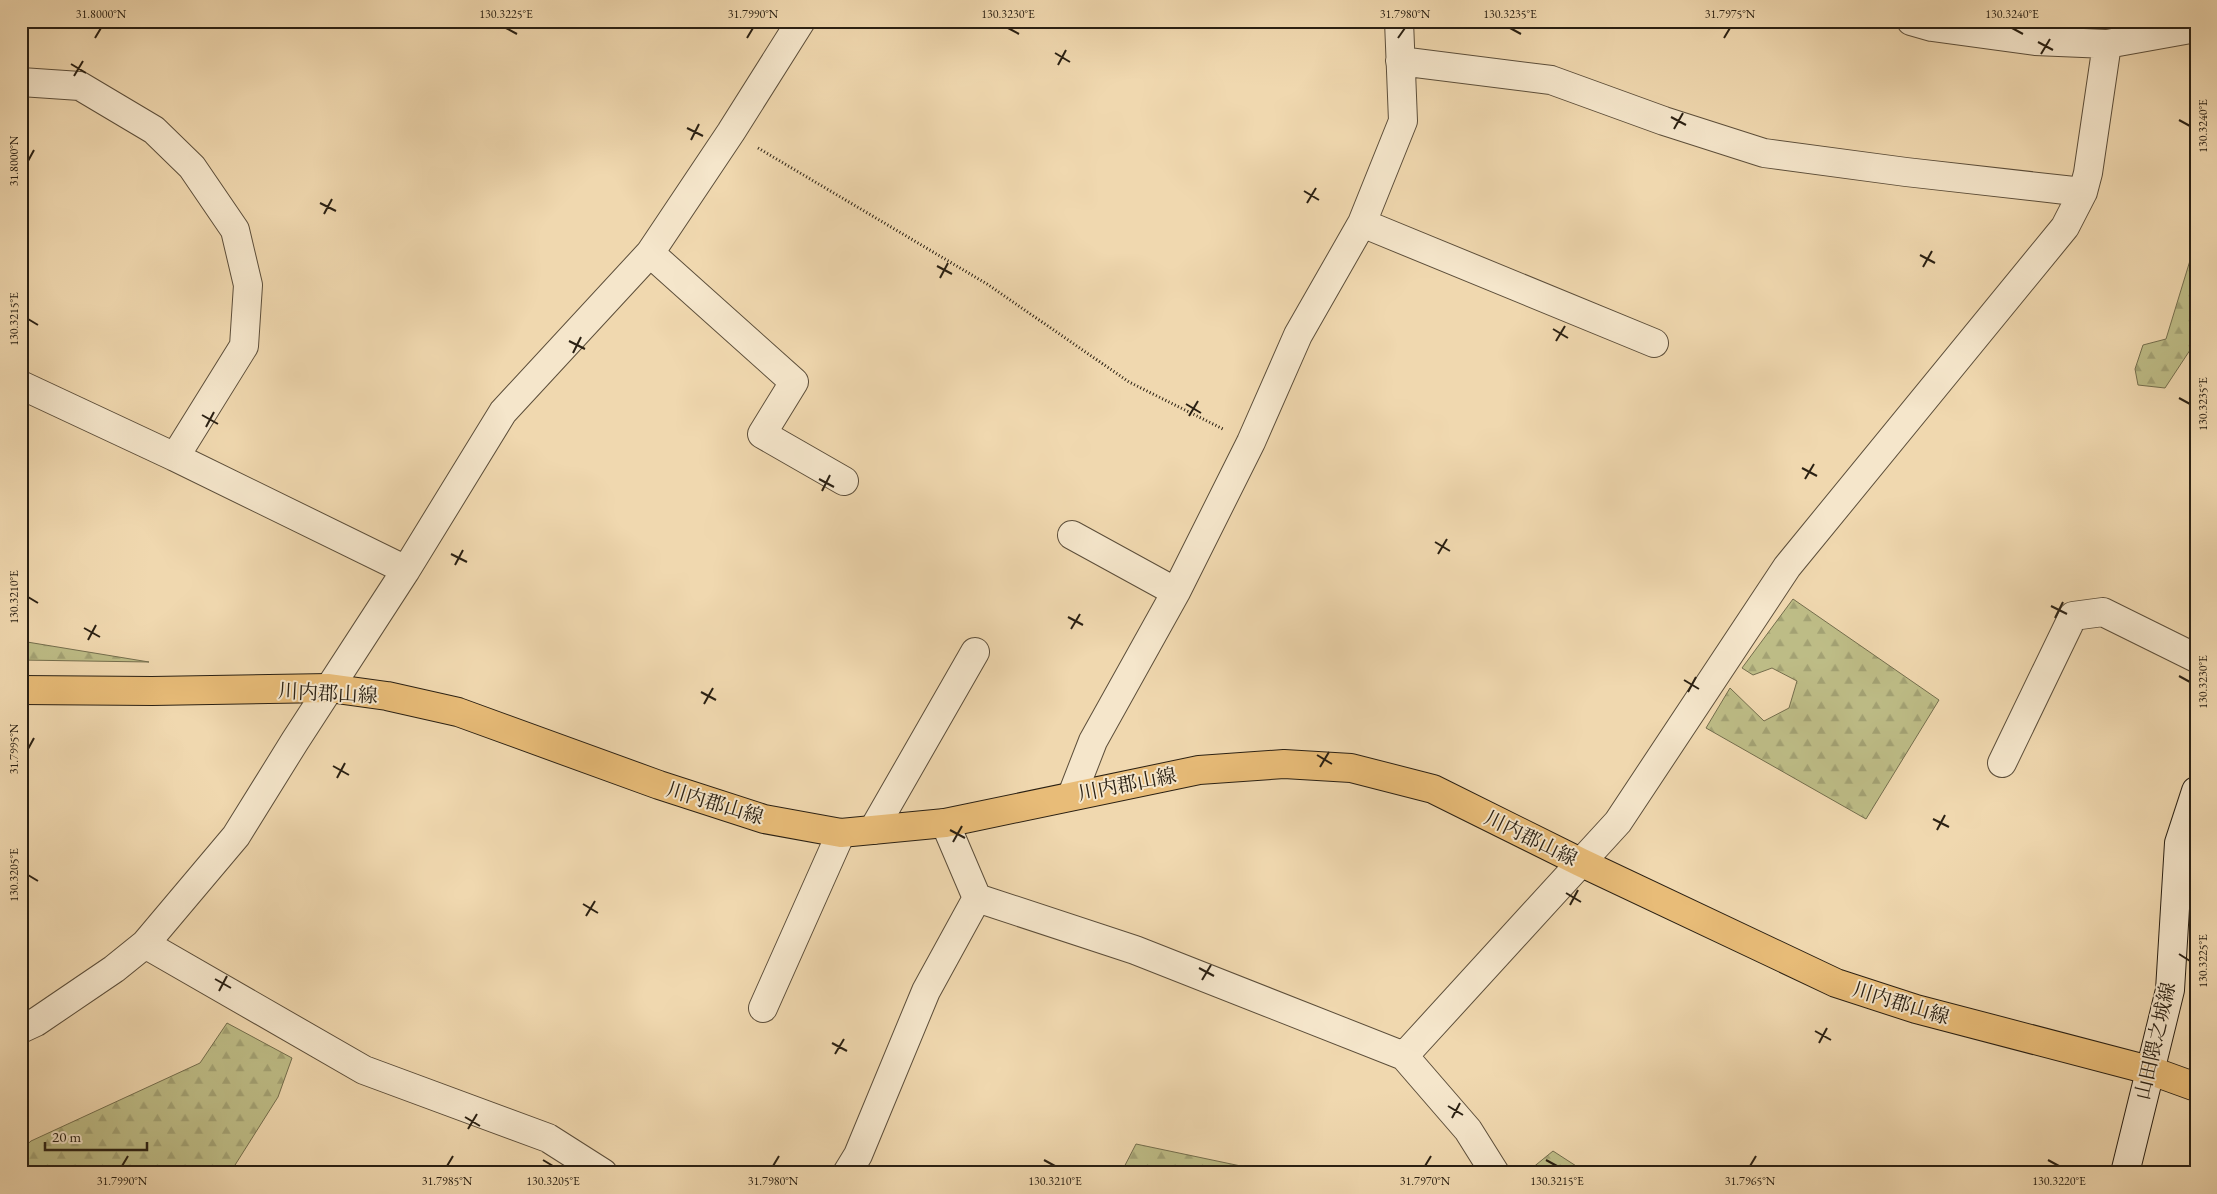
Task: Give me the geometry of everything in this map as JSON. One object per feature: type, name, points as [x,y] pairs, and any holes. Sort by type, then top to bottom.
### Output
[{"type":"main road","name":"川内郡山線","points":[[21,690],[152,691],[329,688],[387,696],[458,712],[659,785],[764,819],[841,833],[945,823],[1199,770],[1284,764],[1351,768],[1433,789],[1580,862],[1836,983],[1916,1009],[2149,1070],[2196,1087]]},
{"type":"street","points":[[21,1028],[36,1022],[60,1006],[114,969],[144,944],[236,836],[406,570],[503,412],[650,253],[731,132],[801,21]]},
{"type":"street","points":[[1072,795],[1093,741],[1176,592],[1251,442],[1298,335],[1362,223],[1403,122],[1399,21]]},
{"type":"street","points":[[1911,21],[1932,27],[2035,41],[2107,44],[2196,28]]},
{"type":"street","points":[[1404,1056],[1618,822],[1787,567],[2065,227],[2083,192],[2107,44]]},
{"type":"street","points":[[1400,61],[1551,80],[1664,121],[1764,153],[1906,172],[2083,192]]},
{"type":"street","points":[[21,82],[80,86],[154,130],[192,167],[235,230],[248,285],[244,346],[175,457]]},
{"type":"street","points":[[1362,223],[1654,343]]},
{"type":"street","points":[[650,253],[794,382],[762,434],[844,481]]},
{"type":"street","points":[[21,385],[175,457],[406,570]]},
{"type":"street","points":[[1072,535],[1176,592]]},
{"type":"street","points":[[2002,763],[2073,616],[2103,612],[2196,658]]},
{"type":"street","points":[[873,830],[975,652]]},
{"type":"street","name":"山田隈之城線","points":[[2125,1173],[2170,990],[2179,843],[2190,823],[2196,790]]},
{"type":"street","points":[[945,823],[977,898],[1135,950],[1404,1056],[1468,1130],[1495,1173]]},
{"type":"street","points":[[763,1008],[841,833]]},
{"type":"street","points":[[847,1173],[858,1155],[926,991],[977,898]]},
{"type":"street","points":[[144,944],[364,1070],[548,1138],[604,1173]]},
{"type":"path","points":[[731,132],[987,284],[1129,382],[1251,442]]},
{"type":"green space","points":[[2196,241],[2196,341],[2165,388],[2138,385],[2135,369],[2143,345],[2166,339]]},
{"type":"green space","points":[[1793,599],[1939,700],[1866,819],[1706,728],[1730,688],[1764,721],[1789,708],[1797,681],[1772,668],[1753,675],[1742,668]]},
{"type":"green space","points":[[21,641],[149,662],[21,660]]},
{"type":"green space","points":[[227,1023],[292,1058],[278,1097],[230,1173],[21,1173],[21,1150],[31,1141],[200,1063]]},
{"type":"green space","points":[[1136,1144],[1274,1173],[1121,1173]]},
{"type":"green space","points":[[1553,1151],[1587,1173],[1526,1173]]}]
